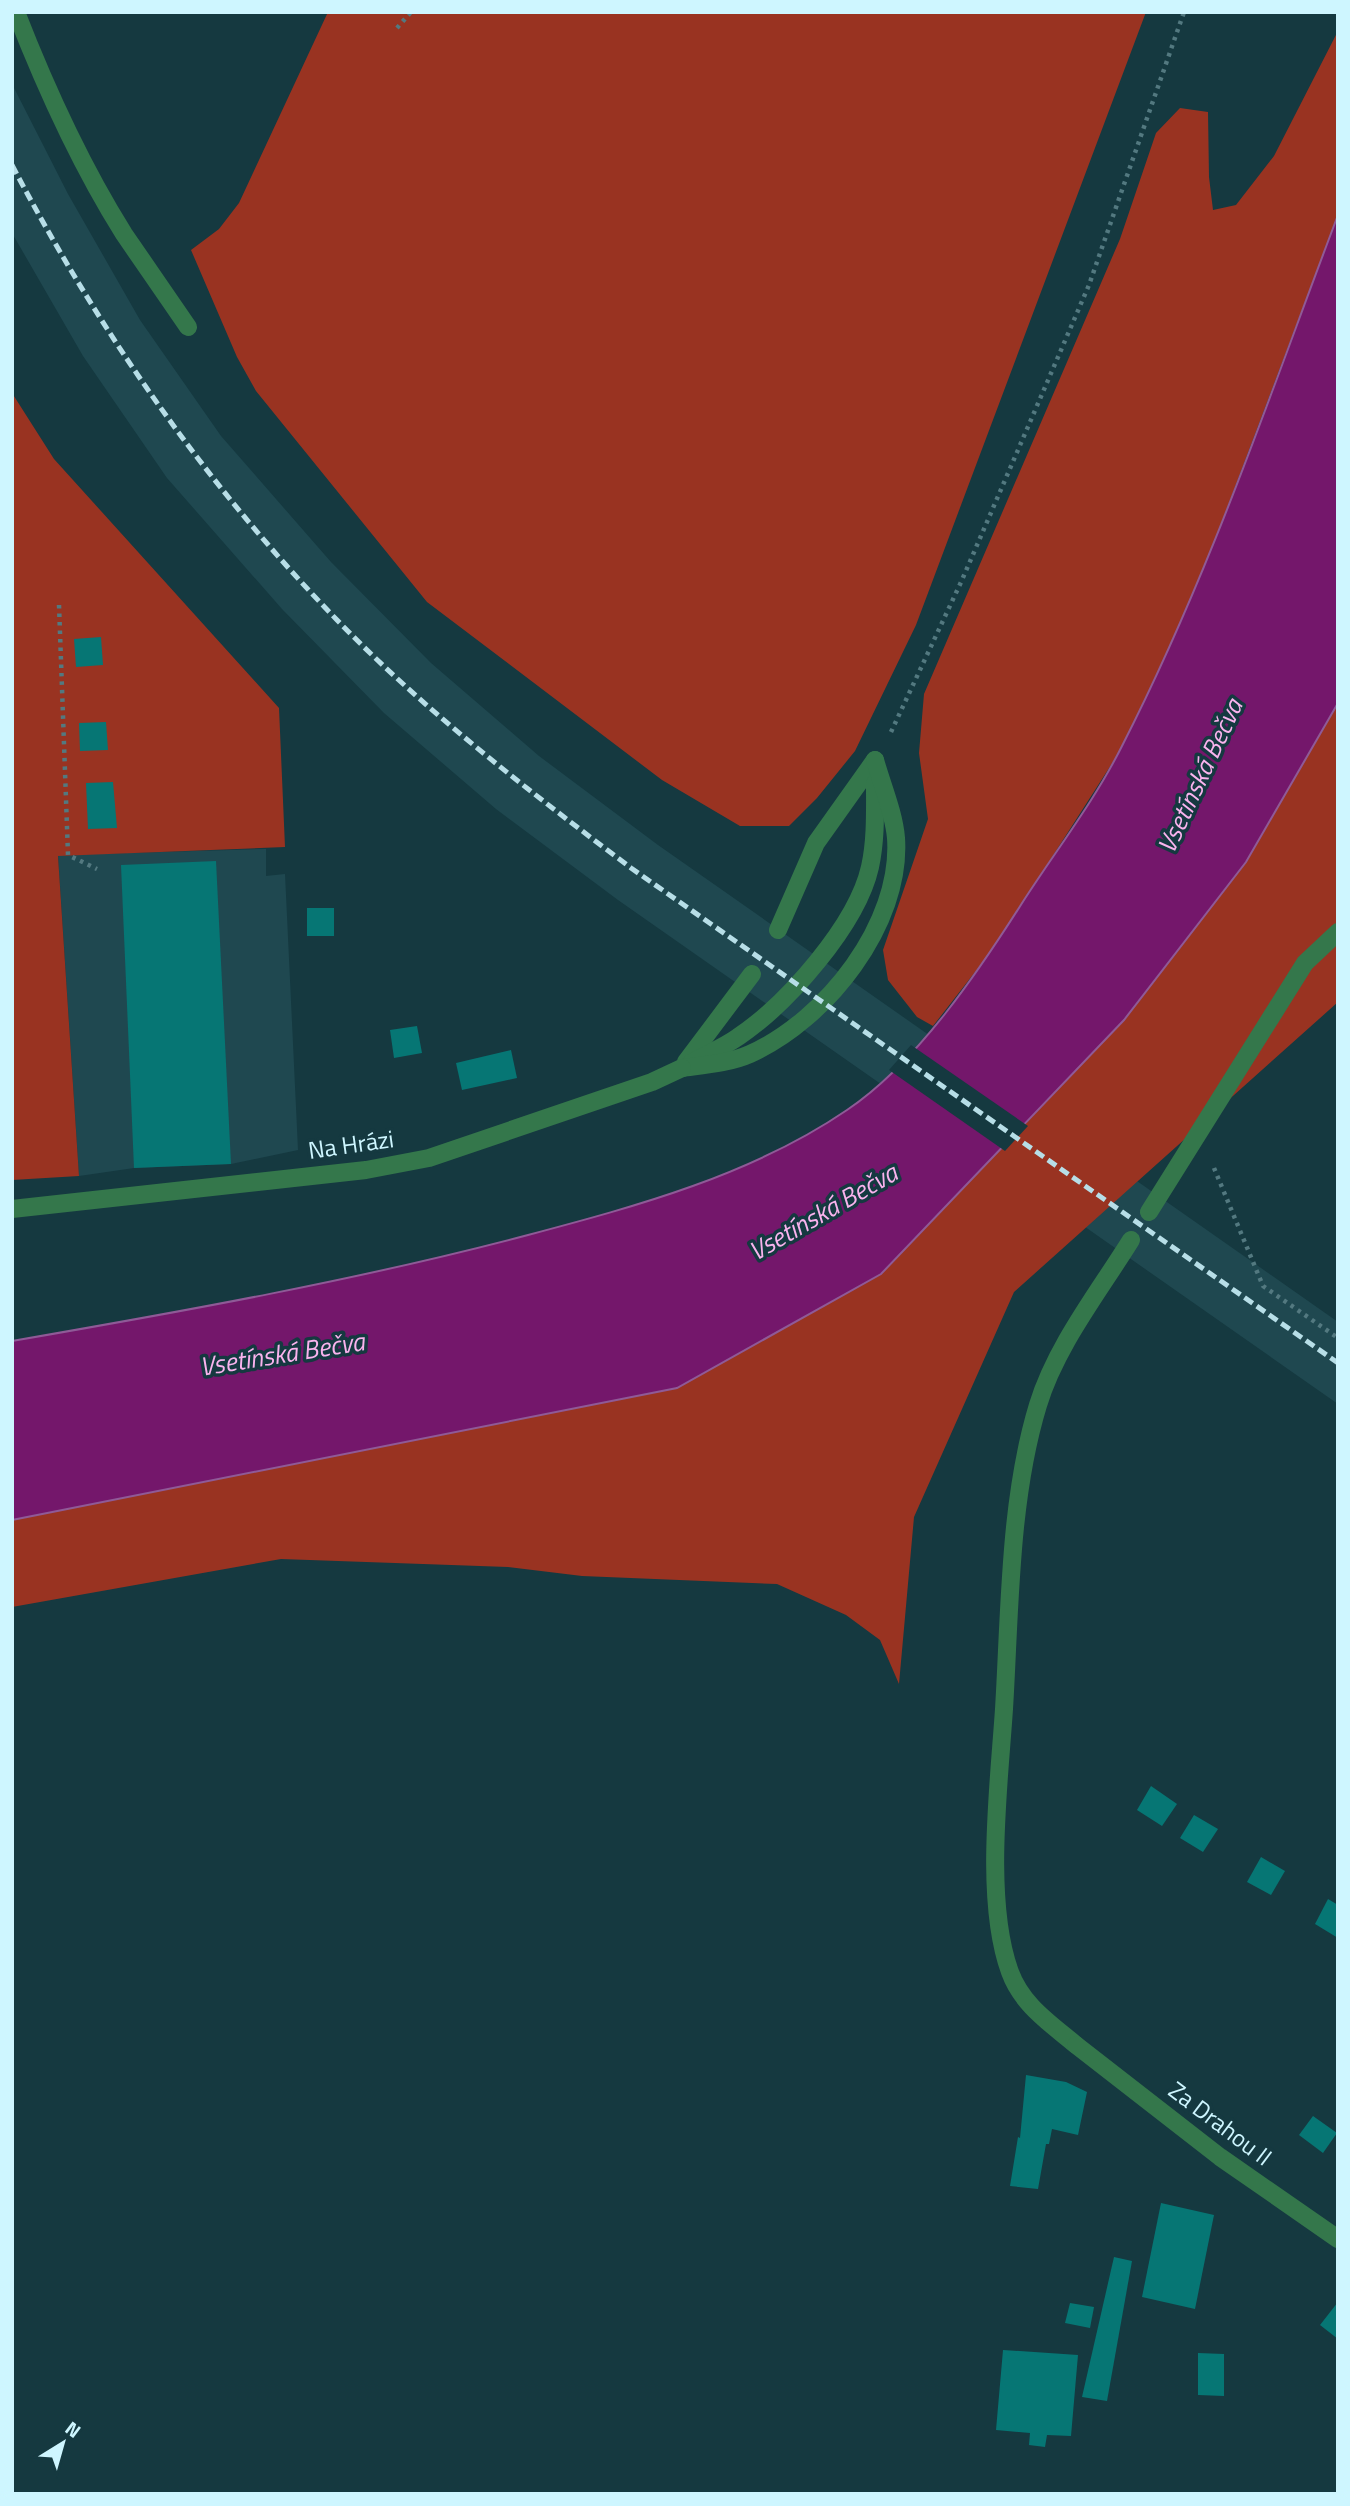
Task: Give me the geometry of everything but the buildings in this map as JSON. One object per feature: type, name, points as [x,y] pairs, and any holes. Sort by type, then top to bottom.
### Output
[{"type":"street","points":[[16,12],[54,106],[93,181],[188,327]]},
{"type":"street","points":[[778,930],[816,843],[876,760]]},
{"type":"street","points":[[682,1068],[739,1037],[769,1011],[820,958],[851,917],[872,858],[876,760]]},
{"type":"street","points":[[682,1068],[749,1054],[778,1038],[802,1022],[842,980],[866,948],[887,907],[896,837],[876,760]]},
{"type":"street","points":[[1149,1212],[1305,963],[1338,932]]},
{"type":"street","points":[[682,1068],[752,974]]},
{"type":"street","name":"Na Hrázi","points":[[12,1209],[366,1170],[429,1158],[652,1082],[682,1068]]},
{"type":"street","name":"Za Drahou II","points":[[1131,1240],[1059,1354],[1038,1405],[1024,1466],[1012,1569],[995,1861],[1001,1936],[1009,1971],[1023,1999],[1076,2045],[1220,2157],[1338,2239]]},
{"type":"path","points":[[397,28],[411,12]]},
{"type":"path","points":[[876,760],[915,684],[1089,285],[1184,12]]},
{"type":"path","points":[[59,605],[68,855],[97,869]]},
{"type":"path","points":[[1199,1132],[1263,1286],[1338,1338]]},
{"type":"shaded area","points":[[328,12],[1146,12],[916,625],[855,751],[817,798],[789,826],[740,826],[662,780],[427,602],[256,391],[237,357],[191,250],[219,229],[239,203]]},
{"type":"shaded area","points":[[1338,31],[1338,215],[1193,598],[1120,751],[993,949],[933,1026],[917,1017],[888,980],[883,950],[928,819],[919,753],[924,694],[1120,239],[1156,133],[1180,108],[1208,112],[1209,177],[1213,210],[1236,205],[1274,156]]},
{"type":"shaded area","points":[[12,84],[68,194],[140,320],[221,436],[331,562],[431,663],[539,756],[658,845],[1338,1322],[1338,1404],[618,900],[496,809],[384,713],[282,609],[167,478],[83,356],[12,233]]},
{"type":"shaded area","points":[[12,393],[54,459],[279,708],[285,847],[58,856],[79,1176],[12,1180]]},
{"type":"shaded area","points":[[1338,703],[1338,1002],[1014,1292],[914,1517],[899,1684],[880,1640],[846,1615],[777,1584],[582,1576],[508,1567],[281,1559],[12,1607],[12,1520],[677,1388],[881,1274],[1124,1020],[1246,862]]},
{"type":"shaded area","points":[[266,849],[266,876],[285,874],[298,1150],[231,1164],[134,1168],[79,1176],[58,855]]},
{"type":"water","name":"Vsetínská Bečva","points":[[1338,215],[1338,703],[1246,862],[1124,1020],[881,1274],[677,1388],[12,1520],[12,1341],[206,1306],[400,1266],[528,1235],[652,1200],[733,1170],[810,1133],[847,1110],[898,1067],[922,1042],[967,985],[1088,805],[1122,746],[1211,550]]},
{"type":"pier","points":[[911,1045],[1028,1126],[1005,1151],[889,1070]]},
{"type":"railway","points":[[12,165],[81,287],[158,404],[200,460],[289,568],[337,620],[406,687],[517,780],[631,868],[1338,1363]]}]
